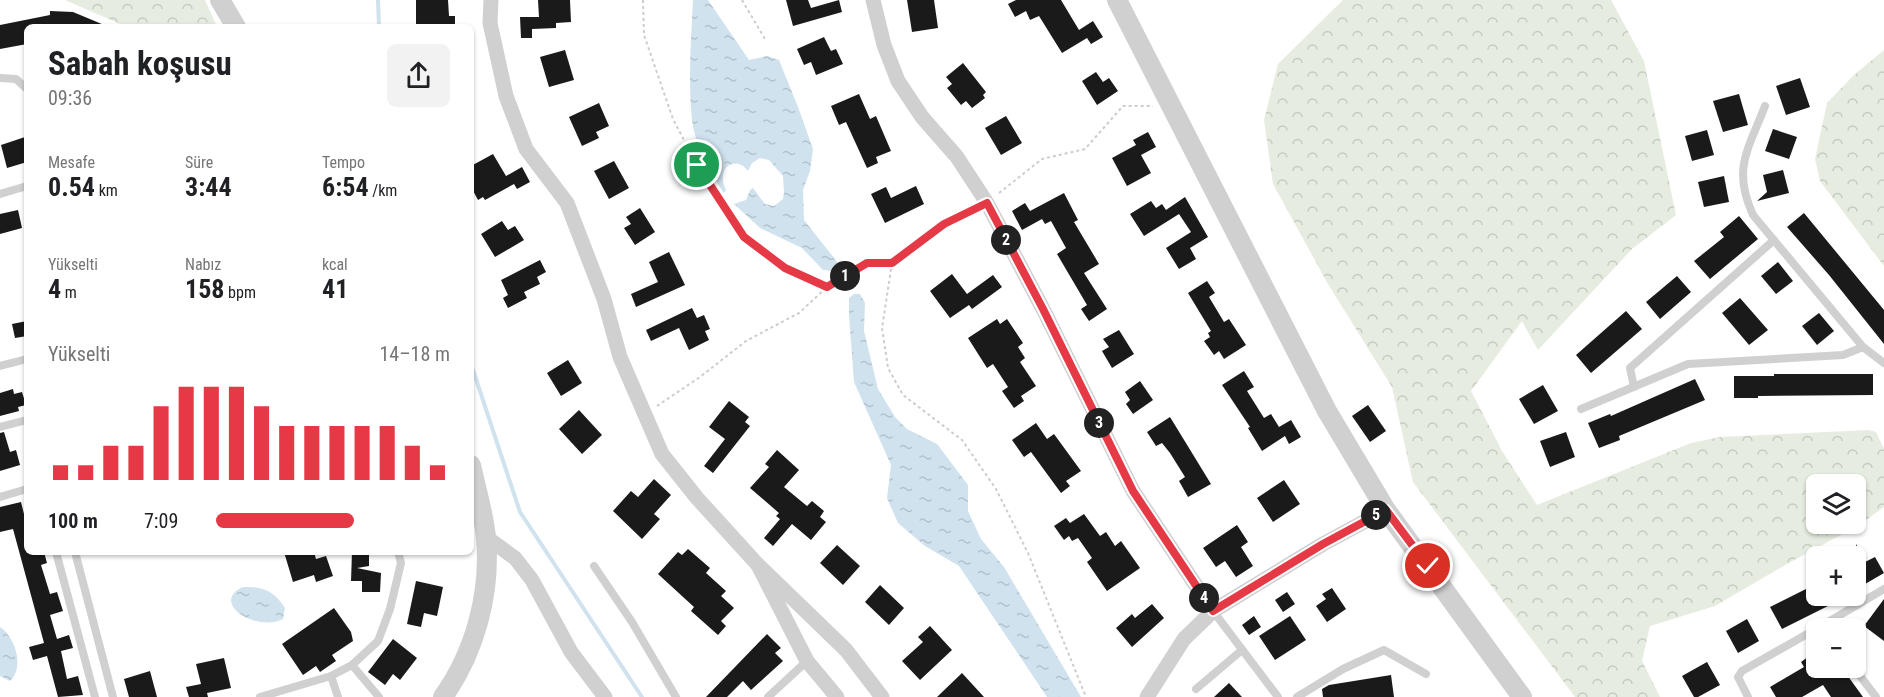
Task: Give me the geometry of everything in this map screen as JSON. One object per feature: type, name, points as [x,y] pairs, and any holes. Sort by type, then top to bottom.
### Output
[{"type":"street","points":[[220,0],[234,24]]},
{"type":"street","points":[[491,0],[490,23],[506,96],[526,149],[567,203],[604,299],[620,357],[662,454],[697,498],[758,565],[846,650],[882,697]]},
{"type":"street","points":[[873,0],[884,45],[898,81],[922,117],[957,157],[987,203],[1043,309],[1133,491],[1213,611]]},
{"type":"street","points":[[1117,0],[1327,411],[1386,510],[1522,697]]},
{"type":"street","points":[[444,697],[476,636],[485,583],[486,537],[474,479]]},
{"type":"street","points":[[1147,697],[1184,639],[1213,611],[1323,544],[1386,510]]},
{"type":"street","points":[[486,537],[515,558],[571,652],[605,697]]},
{"type":"street","points":[[758,565],[807,661],[837,697]]},
{"type":"lane","points":[[0,78],[16,79],[24,86]]},
{"type":"lane","points":[[1765,106],[1745,158],[1742,177],[1744,195],[1753,215],[1863,347],[1884,363]]},
{"type":"lane","points":[[0,194],[24,187]]},
{"type":"lane","points":[[1634,387],[1630,368],[1774,240]]},
{"type":"lane","points":[[1581,409],[1688,364],[1843,355],[1863,347]]},
{"type":"lane","points":[[0,366],[24,359]]},
{"type":"lane","points":[[0,427],[24,421]]},
{"type":"lane","points":[[0,497],[24,490]]},
{"type":"lane","points":[[57,555],[95,697]]},
{"type":"lane","points":[[76,555],[113,697]]},
{"type":"lane","points":[[260,697],[331,676],[352,665],[378,640],[390,609],[401,563],[399,555]]},
{"type":"lane","points":[[594,566],[632,622],[676,697]]},
{"type":"lane","points":[[1837,618],[1884,589]]},
{"type":"lane","points":[[1213,611],[1278,697]]},
{"type":"lane","points":[[1748,697],[1738,677],[1742,671],[1806,636]]},
{"type":"lane","points":[[1196,689],[1242,650]]},
{"type":"lane","points":[[1297,697],[1343,669],[1384,650],[1426,675]]},
{"type":"lane","points":[[768,697],[807,661]]},
{"type":"lane","points":[[352,665],[379,697]]},
{"type":"lane","points":[[331,676],[338,697]]},
{"type":"lane","points":[[1862,678],[1876,697]]},
{"type":"path","points":[[643,0],[644,35],[673,119],[697,165],[744,237],[785,268],[827,287]]},
{"type":"path","points":[[742,0],[765,39]]},
{"type":"path","points":[[645,414],[700,377],[747,341],[799,313],[827,287],[867,263],[892,263],[944,224],[987,203],[1042,159],[1085,149],[1123,106],[1153,106]]},
{"type":"path","points":[[892,263],[882,328],[888,368],[903,395],[962,440],[996,489],[1028,553],[1086,697]]},
{"type":"green space","points":[[65,0],[205,0],[216,24],[120,24]]},
{"type":"green space","points":[[1343,0],[1611,0],[1644,61],[1676,215],[1632,249],[1538,350],[1522,321],[1471,391],[1502,451],[1537,505],[1691,443],[1720,437],[1869,430],[1876,432],[1884,449],[1884,507],[1866,520],[1866,474],[1806,474],[1806,534],[1842,534],[1820,546],[1806,546],[1806,554],[1715,606],[1650,626],[1642,661],[1660,697],[1575,697],[1413,482],[1392,387],[1328,284],[1273,184],[1264,120],[1278,64]]},
{"type":"green space","points":[[1884,50],[1884,266],[1820,181],[1815,159],[1827,103],[1854,75]]},
{"type":"water","points":[[693,0],[708,0],[749,60],[767,56],[779,60],[813,149],[810,171],[803,190],[804,220],[838,263],[833,271],[823,270],[802,248],[760,228],[734,204],[746,200],[753,188],[765,204],[774,206],[783,199],[783,176],[769,160],[760,158],[752,163],[748,171],[740,164],[727,166],[723,174],[725,192],[708,167],[696,139],[692,120],[690,75]]},
{"type":"water","points":[[854,294],[860,294],[865,303],[864,331],[878,389],[895,417],[907,429],[937,444],[968,485],[968,511],[981,539],[1004,567],[1081,697],[1047,697],[959,566],[925,546],[898,523],[887,498],[891,465],[854,382],[849,298]]},
{"type":"water","points":[[243,587],[256,587],[277,597],[285,608],[283,619],[261,622],[240,614],[231,600],[234,593]]},
{"type":"water","points":[[0,627],[10,638],[16,652],[17,668],[10,681],[0,676]]},
{"type":"building","points":[[416,0],[448,0],[449,16],[455,16],[455,24],[416,24]]},
{"type":"building","points":[[538,0],[570,0],[571,22],[556,23],[556,28],[532,29],[532,38],[521,38],[520,17],[539,17]]},
{"type":"building","points":[[786,0],[808,0],[811,8],[839,0],[842,12],[793,26]]},
{"type":"building","points":[[907,0],[934,0],[938,28],[912,32]]},
{"type":"building","points":[[1016,0],[1061,0],[1079,30],[1093,21],[1103,37],[1091,44],[1087,38],[1062,53],[1039,16],[1030,20],[1026,11],[1015,17],[1008,4]]},
{"type":"building","points":[[50,11],[73,12],[102,24],[24,24],[24,45],[0,49],[0,25],[50,15]]},
{"type":"building","points":[[824,37],[831,51],[836,49],[843,64],[816,75],[811,62],[804,65],[797,49]]},
{"type":"building","points":[[565,50],[574,80],[549,87],[540,57]]},
{"type":"building","points":[[963,63],[986,92],[983,95],[985,98],[972,108],[966,101],[961,105],[947,88],[952,84],[946,77]]},
{"type":"building","points":[[1096,72],[1103,82],[1109,78],[1118,91],[1097,105],[1082,81]]},
{"type":"building","points":[[1800,78],[1810,107],[1786,115],[1776,86]]},
{"type":"building","points":[[859,94],[870,119],[876,116],[891,151],[876,157],[878,163],[867,168],[846,122],[839,125],[831,106]]},
{"type":"building","points":[[1739,94],[1748,125],[1723,132],[1713,101]]},
{"type":"building","points":[[599,103],[609,126],[596,132],[599,138],[582,146],[569,117]]},
{"type":"building","points":[[1006,116],[1022,143],[1001,155],[985,128]]},
{"type":"building","points":[[1773,129],[1797,137],[1789,159],[1765,151]]},
{"type":"building","points":[[1707,130],[1714,155],[1692,161],[1685,136]]},
{"type":"building","points":[[1148,132],[1156,147],[1141,155],[1151,173],[1127,186],[1112,158],[1136,145],[1133,140]]},
{"type":"building","points":[[24,137],[24,163],[7,168],[1,145]]},
{"type":"building","points":[[493,154],[506,176],[522,167],[530,182],[517,189],[514,184],[485,200],[483,197],[478,200],[474,193],[474,164]]},
{"type":"building","points":[[614,161],[629,188],[609,199],[594,171]]},
{"type":"building","points":[[1783,170],[1789,193],[1757,201],[1767,192],[1763,175]]},
{"type":"building","points":[[1724,176],[1729,202],[1704,207],[1698,182]]},
{"type":"building","points":[[916,186],[924,204],[885,223],[871,194],[886,187],[891,198]]},
{"type":"building","points":[[1064,193],[1078,220],[1074,222],[1099,264],[1084,273],[1107,309],[1089,321],[1081,309],[1087,305],[1057,254],[1066,248],[1051,221],[1045,224],[1042,219],[1022,230],[1012,211],[1025,203],[1030,211]]},
{"type":"building","points":[[1185,197],[1208,237],[1190,248],[1196,259],[1179,269],[1166,248],[1191,232],[1179,214],[1144,236],[1130,214],[1151,201],[1156,208],[1162,204],[1166,210]]},
{"type":"building","points":[[640,208],[655,232],[635,245],[624,228],[631,224],[626,217]]},
{"type":"building","points":[[18,210],[22,228],[0,234],[0,214]]},
{"type":"building","points":[[1804,213],[1884,310],[1884,344],[1787,227]]},
{"type":"building","points":[[1739,216],[1758,239],[1710,279],[1694,261],[1724,237],[1720,232]]},
{"type":"building","points":[[502,221],[508,230],[515,226],[524,240],[495,257],[481,234]]},
{"type":"building","points":[[669,252],[685,285],[636,307],[631,294],[658,282],[649,262]]},
{"type":"building","points":[[540,260],[546,272],[537,277],[540,284],[524,292],[527,298],[508,308],[503,298],[508,295],[501,280]]},
{"type":"building","points":[[1778,262],[1793,281],[1776,294],[1761,276]]},
{"type":"building","points":[[952,274],[967,294],[993,275],[1002,287],[972,309],[969,305],[950,318],[930,291]]},
{"type":"building","points":[[1677,276],[1691,292],[1660,319],[1646,302]]},
{"type":"building","points":[[1207,281],[1215,293],[1209,297],[1224,322],[1229,319],[1246,345],[1224,359],[1219,351],[1214,355],[1204,341],[1210,337],[1208,333],[1211,331],[1188,293]]},
{"type":"building","points":[[1740,298],[1768,330],[1749,345],[1722,313]]},
{"type":"building","points":[[692,308],[697,318],[704,315],[710,329],[705,331],[709,340],[689,350],[679,328],[651,341],[646,330]]},
{"type":"building","points":[[1626,311],[1642,329],[1591,373],[1576,355]]},
{"type":"building","points":[[1819,313],[1834,331],[1817,345],[1802,326]]},
{"type":"building","points":[[997,319],[1000,324],[1007,319],[1023,343],[1018,347],[1025,358],[1020,362],[1036,386],[1021,396],[1024,401],[1014,408],[1002,391],[1008,387],[993,364],[987,368],[968,338]]},
{"type":"building","points":[[24,322],[24,336],[15,338],[12,324]]},
{"type":"building","points":[[1119,330],[1134,354],[1112,368],[1102,351],[1109,347],[1103,339]]},
{"type":"building","points":[[568,360],[582,383],[561,396],[547,373]]},
{"type":"building","points":[[1244,371],[1254,387],[1247,391],[1264,418],[1271,414],[1279,427],[1291,420],[1301,437],[1289,444],[1285,436],[1262,451],[1248,428],[1250,427],[1222,385]]},
{"type":"building","points":[[1774,374],[1873,374],[1873,395],[1734,398],[1734,376],[1774,376]]},
{"type":"building","points":[[1695,379],[1705,400],[1619,436],[1620,440],[1599,448],[1588,423],[1610,414],[1611,416]]},
{"type":"building","points":[[1140,381],[1153,400],[1133,414],[1126,404],[1130,400],[1125,392]]},
{"type":"building","points":[[1543,385],[1558,411],[1534,424],[1519,399]]},
{"type":"building","points":[[13,389],[14,394],[22,392],[24,406],[18,407],[19,411],[0,416],[0,393]]},
{"type":"building","points":[[729,401],[749,417],[745,422],[750,426],[713,473],[704,466],[725,439],[709,427]]},
{"type":"building","points":[[1368,405],[1386,431],[1370,442],[1352,416]]},
{"type":"building","points":[[579,410],[602,435],[582,454],[559,429]]},
{"type":"building","points":[[1170,417],[1211,484],[1188,497],[1179,481],[1185,477],[1170,453],[1162,443],[1156,446],[1147,432]]},
{"type":"building","points":[[1036,423],[1047,439],[1054,434],[1081,471],[1066,481],[1070,486],[1061,493],[1031,452],[1024,457],[1012,440]]},
{"type":"building","points":[[4,432],[10,452],[16,450],[20,465],[0,471],[0,433]]},
{"type":"building","points":[[1566,432],[1575,457],[1550,467],[1540,441]]},
{"type":"building","points":[[777,450],[799,470],[784,487],[807,506],[812,501],[824,511],[820,517],[826,522],[811,540],[792,524],[773,546],[764,538],[780,519],[776,516],[779,513],[750,488],[769,467],[765,464]]},
{"type":"building","points":[[654,479],[671,495],[654,514],[660,519],[642,539],[613,511],[631,491],[638,497]]},
{"type":"building","points":[[1284,480],[1300,504],[1273,522],[1257,498]]},
{"type":"building","points":[[21,502],[24,514],[24,555],[45,555],[47,563],[41,565],[50,594],[57,592],[63,611],[50,615],[57,639],[69,635],[73,648],[61,651],[67,679],[78,676],[83,695],[58,697],[47,656],[33,660],[29,647],[44,643],[13,529],[0,532],[0,507]]},
{"type":"building","points":[[1084,514],[1100,536],[1106,532],[1115,546],[1121,541],[1140,568],[1107,591],[1087,562],[1092,558],[1078,538],[1072,541],[1069,536],[1064,540],[1054,526],[1066,518],[1070,523]]},
{"type":"building","points":[[1237,525],[1248,542],[1241,547],[1253,566],[1236,577],[1225,561],[1216,567],[1203,548]]},
{"type":"building","points":[[837,545],[860,566],[843,585],[820,563]]},
{"type":"building","points":[[688,549],[710,568],[706,573],[726,591],[721,596],[734,608],[721,621],[726,626],[718,635],[691,611],[694,607],[658,574],[678,552],[682,555]]},
{"type":"building","points":[[285,555],[315,555],[316,559],[326,556],[333,576],[316,582],[314,575],[293,582]]},
{"type":"building","points":[[352,555],[369,555],[369,566],[357,568],[381,573],[380,592],[362,592],[362,581],[351,581]]},
{"type":"building","points":[[1875,557],[1884,573],[1866,584],[1866,562]]},
{"type":"building","points":[[416,581],[443,587],[437,616],[424,613],[421,627],[407,624]]},
{"type":"building","points":[[880,585],[904,608],[889,625],[865,602]]},
{"type":"building","points":[[1332,588],[1346,609],[1327,622],[1316,606],[1326,599],[1322,594]]},
{"type":"building","points":[[1806,589],[1806,606],[1828,606],[1782,629],[1770,607]]},
{"type":"building","points":[[1287,592],[1295,604],[1283,612],[1275,600]]},
{"type":"building","points":[[1884,599],[1884,641],[1866,628],[1866,623]]},
{"type":"building","points":[[1152,604],[1164,618],[1132,647],[1116,628],[1132,614],[1135,618]]},
{"type":"building","points":[[334,608],[351,632],[353,641],[332,655],[336,661],[320,672],[316,666],[303,675],[282,644]]},
{"type":"building","points":[[1254,616],[1261,627],[1249,635],[1242,625]]},
{"type":"building","points":[[1290,616],[1306,640],[1275,660],[1259,636]]},
{"type":"building","points":[[1747,619],[1759,641],[1738,653],[1726,631]]},
{"type":"building","points":[[930,626],[952,650],[920,680],[902,661],[923,642],[918,637]]},
{"type":"building","points":[[767,634],[781,648],[775,653],[783,661],[751,690],[743,681],[727,697],[706,697]]},
{"type":"building","points":[[393,639],[417,658],[400,680],[393,674],[385,685],[368,672]]},
{"type":"building","points":[[224,658],[231,688],[207,693],[208,697],[189,697],[186,687],[201,684],[196,664]]},
{"type":"building","points":[[1806,658],[1806,678],[1849,678],[1863,697],[1831,697],[1823,685],[1802,697],[1776,697],[1770,687],[1804,667],[1801,662]]},
{"type":"building","points":[[1707,662],[1720,685],[1694,697],[1682,676]]},
{"type":"building","points":[[150,671],[157,697],[129,697],[124,679]]},
{"type":"building","points":[[962,673],[984,697],[937,697]]},
{"type":"building","points":[[1391,675],[1394,697],[1323,697],[1322,689],[1329,685]]},
{"type":"building","points":[[1229,683],[1242,697],[1214,697]]},
{"type":"waterway","points":[[378,0],[379,24]]},
{"type":"waterway","points":[[474,373],[520,512],[642,697]]},
{"type":"route","points":[[697,165],[744,237],[785,268],[827,287],[867,263],[892,263],[944,224],[987,203],[1043,309],[1133,491],[1213,611],[1323,544],[1386,510],[1428,566]]}]
